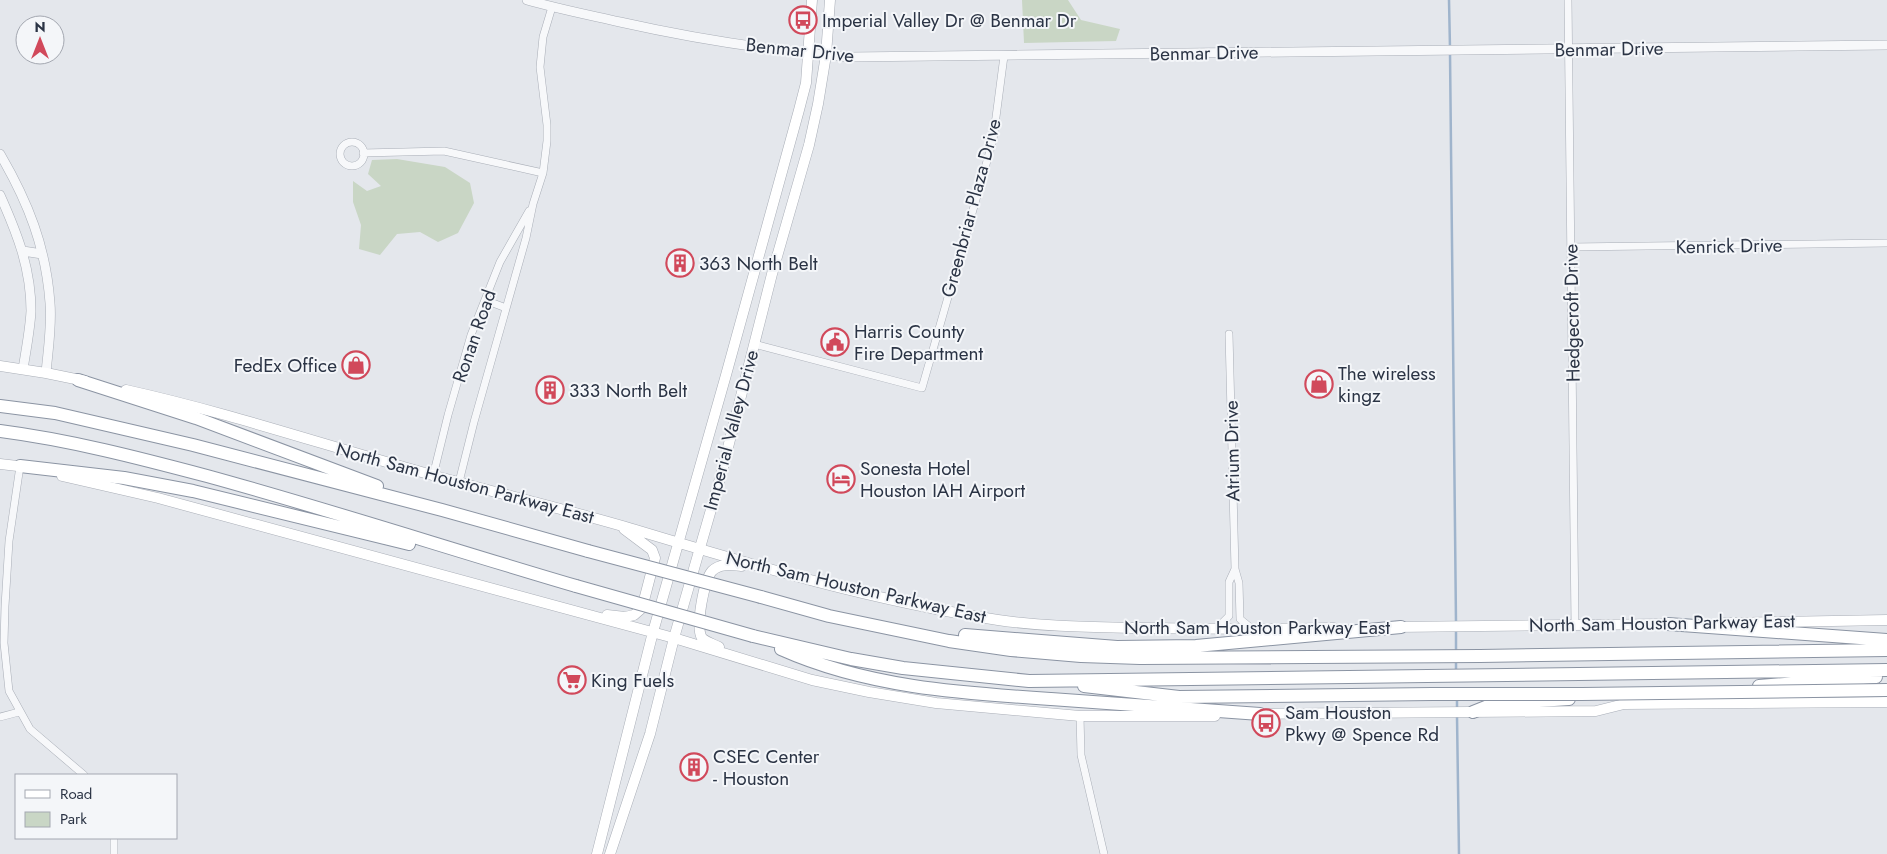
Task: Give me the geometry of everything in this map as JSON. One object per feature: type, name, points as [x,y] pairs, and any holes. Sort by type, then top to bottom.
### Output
[{"type":"highway","points":[[78,380],[196,418],[442,510]]},
{"type":"highway","name":"North Sam Houston Parkway East","points":[[0,406],[55,413],[116,426],[442,510],[829,616],[949,641],[1011,650],[1081,656],[1140,658],[1480,656],[1887,650]]},
{"type":"highway","points":[[0,431],[109,452],[287,498],[505,565],[753,636],[850,659],[894,666],[954,674],[1179,696],[1887,690]]},
{"type":"highway","points":[[0,435],[109,452]]},
{"type":"highway","points":[[20,466],[124,478],[193,491],[324,522],[474,561],[505,565]]},
{"type":"highway","points":[[1668,624],[1887,640]]},
{"type":"highway","points":[[888,629],[1117,647],[1196,646],[1401,627]]},
{"type":"highway","points":[[753,636],[806,660],[882,682],[958,692],[1260,714]]},
{"type":"highway","points":[[1029,681],[1887,670]]},
{"type":"highway","points":[[1473,712],[1493,704],[1840,681],[1887,676]]},
{"type":"main road","name":"Imperial Valley Drive","points":[[597,854],[652,632],[726,375],[806,83],[812,0]]},
{"type":"main road","name":"Imperial Valley Drive","points":[[610,854],[650,734],[786,222],[809,144],[826,55],[830,0]]},
{"type":"main road","name":"North Sam Houston Parkway East","points":[[0,366],[46,373],[176,401],[433,476],[619,525],[830,585],[1000,620],[1074,627],[1216,629],[1887,620]]},
{"type":"main road","points":[[726,375],[745,380]]},
{"type":"main road","points":[[0,464],[20,466],[158,498],[674,638],[812,680],[877,694],[936,703],[1080,716],[1136,717],[1596,711],[1624,704],[1887,702]]},
{"type":"main road","points":[[579,613],[625,617],[634,615],[642,608],[655,558],[652,550],[619,525]]},
{"type":"main road","points":[[730,655],[703,640],[699,632],[700,609],[711,572],[719,566],[728,565],[770,569]]},
{"type":"main road","points":[[613,786],[631,792]]},
{"type":"street","name":"Benmar Drive","points":[[527,0],[679,35],[808,54],[850,57],[1887,45]]},
{"type":"street","name":"Hedgecroft Drive","points":[[1568,0],[1567,49],[1575,625]]},
{"type":"street","name":"Ronan Road","points":[[459,482],[533,204],[543,173],[547,125],[540,67],[543,37],[552,7]]},
{"type":"street","name":"Greenbriar Plaza Drive","points":[[754,344],[922,388],[993,140],[1004,56]]},
{"type":"street","points":[[364,153],[444,151],[543,173]]},
{"type":"street","points":[[0,154],[20,188],[33,219],[46,273],[50,305],[46,373]]},
{"type":"street","points":[[0,195],[13,222],[23,251],[30,312],[23,369]]},
{"type":"street","name":"Ronan Road","points":[[433,476],[471,335],[500,262],[533,204]]},
{"type":"street","name":"Kenrick Drive","points":[[1571,247],[1887,243]]},
{"type":"street","points":[[23,251],[42,254]]},
{"type":"street","points":[[485,300],[506,308]]},
{"type":"street","name":"Atrium Drive","points":[[1229,334],[1235,569],[1239,583],[1240,619],[1254,629]]},
{"type":"street","points":[[20,466],[8,541],[4,643],[9,691],[30,729],[83,774]]},
{"type":"street","name":"Atrium Drive","points":[[1216,629],[1229,616],[1229,582],[1235,569]]},
{"type":"street","points":[[0,717],[20,712]]},
{"type":"street","points":[[1080,716],[1080,755],[1104,854]]},
{"type":"street","points":[[114,839],[114,854]]},
{"type":"green space","points":[[1022,0],[1068,0],[1081,20],[1120,29],[1116,41],[1024,43]]},
{"type":"green space","points":[[397,159],[445,167],[470,183],[474,203],[458,233],[438,242],[420,232],[397,234],[380,255],[359,249],[361,225],[353,202],[353,181],[367,191],[381,186],[368,174],[372,160]]},
{"type":"waterway","points":[[1449,0],[1450,48]]},
{"type":"waterway","points":[[1450,53],[1456,623]]},
{"type":"waterway","points":[[1456,628],[1456,653]]},
{"type":"waterway","points":[[1456,661],[1456,673]]},
{"type":"waterway","points":[[1457,698],[1457,710]]},
{"type":"waterway","points":[[1457,716],[1459,854]]},
{"type":"place","name":"Imperial Valley Dr @ Benmar Dr","points":[[803,20]]},
{"type":"place","name":"363 North Belt","points":[[680,263]]},
{"type":"place","name":"Harris County Fire Department","points":[[835,342]]},
{"type":"place","name":"FedEx Office","points":[[356,365]]},
{"type":"place","name":"The wireless kingz","points":[[1319,384]]},
{"type":"place","name":"333 North Belt","points":[[550,390]]},
{"type":"place","name":"Sonesta Hotel Houston IAH Airport","points":[[841,479]]},
{"type":"place","name":"King Fuels","points":[[572,680]]},
{"type":"place","name":"Sam Houston Pkwy @ Spence Rd","points":[[1266,723]]},
{"type":"place","name":"CSEC Center - Houston","points":[[694,767]]}]
